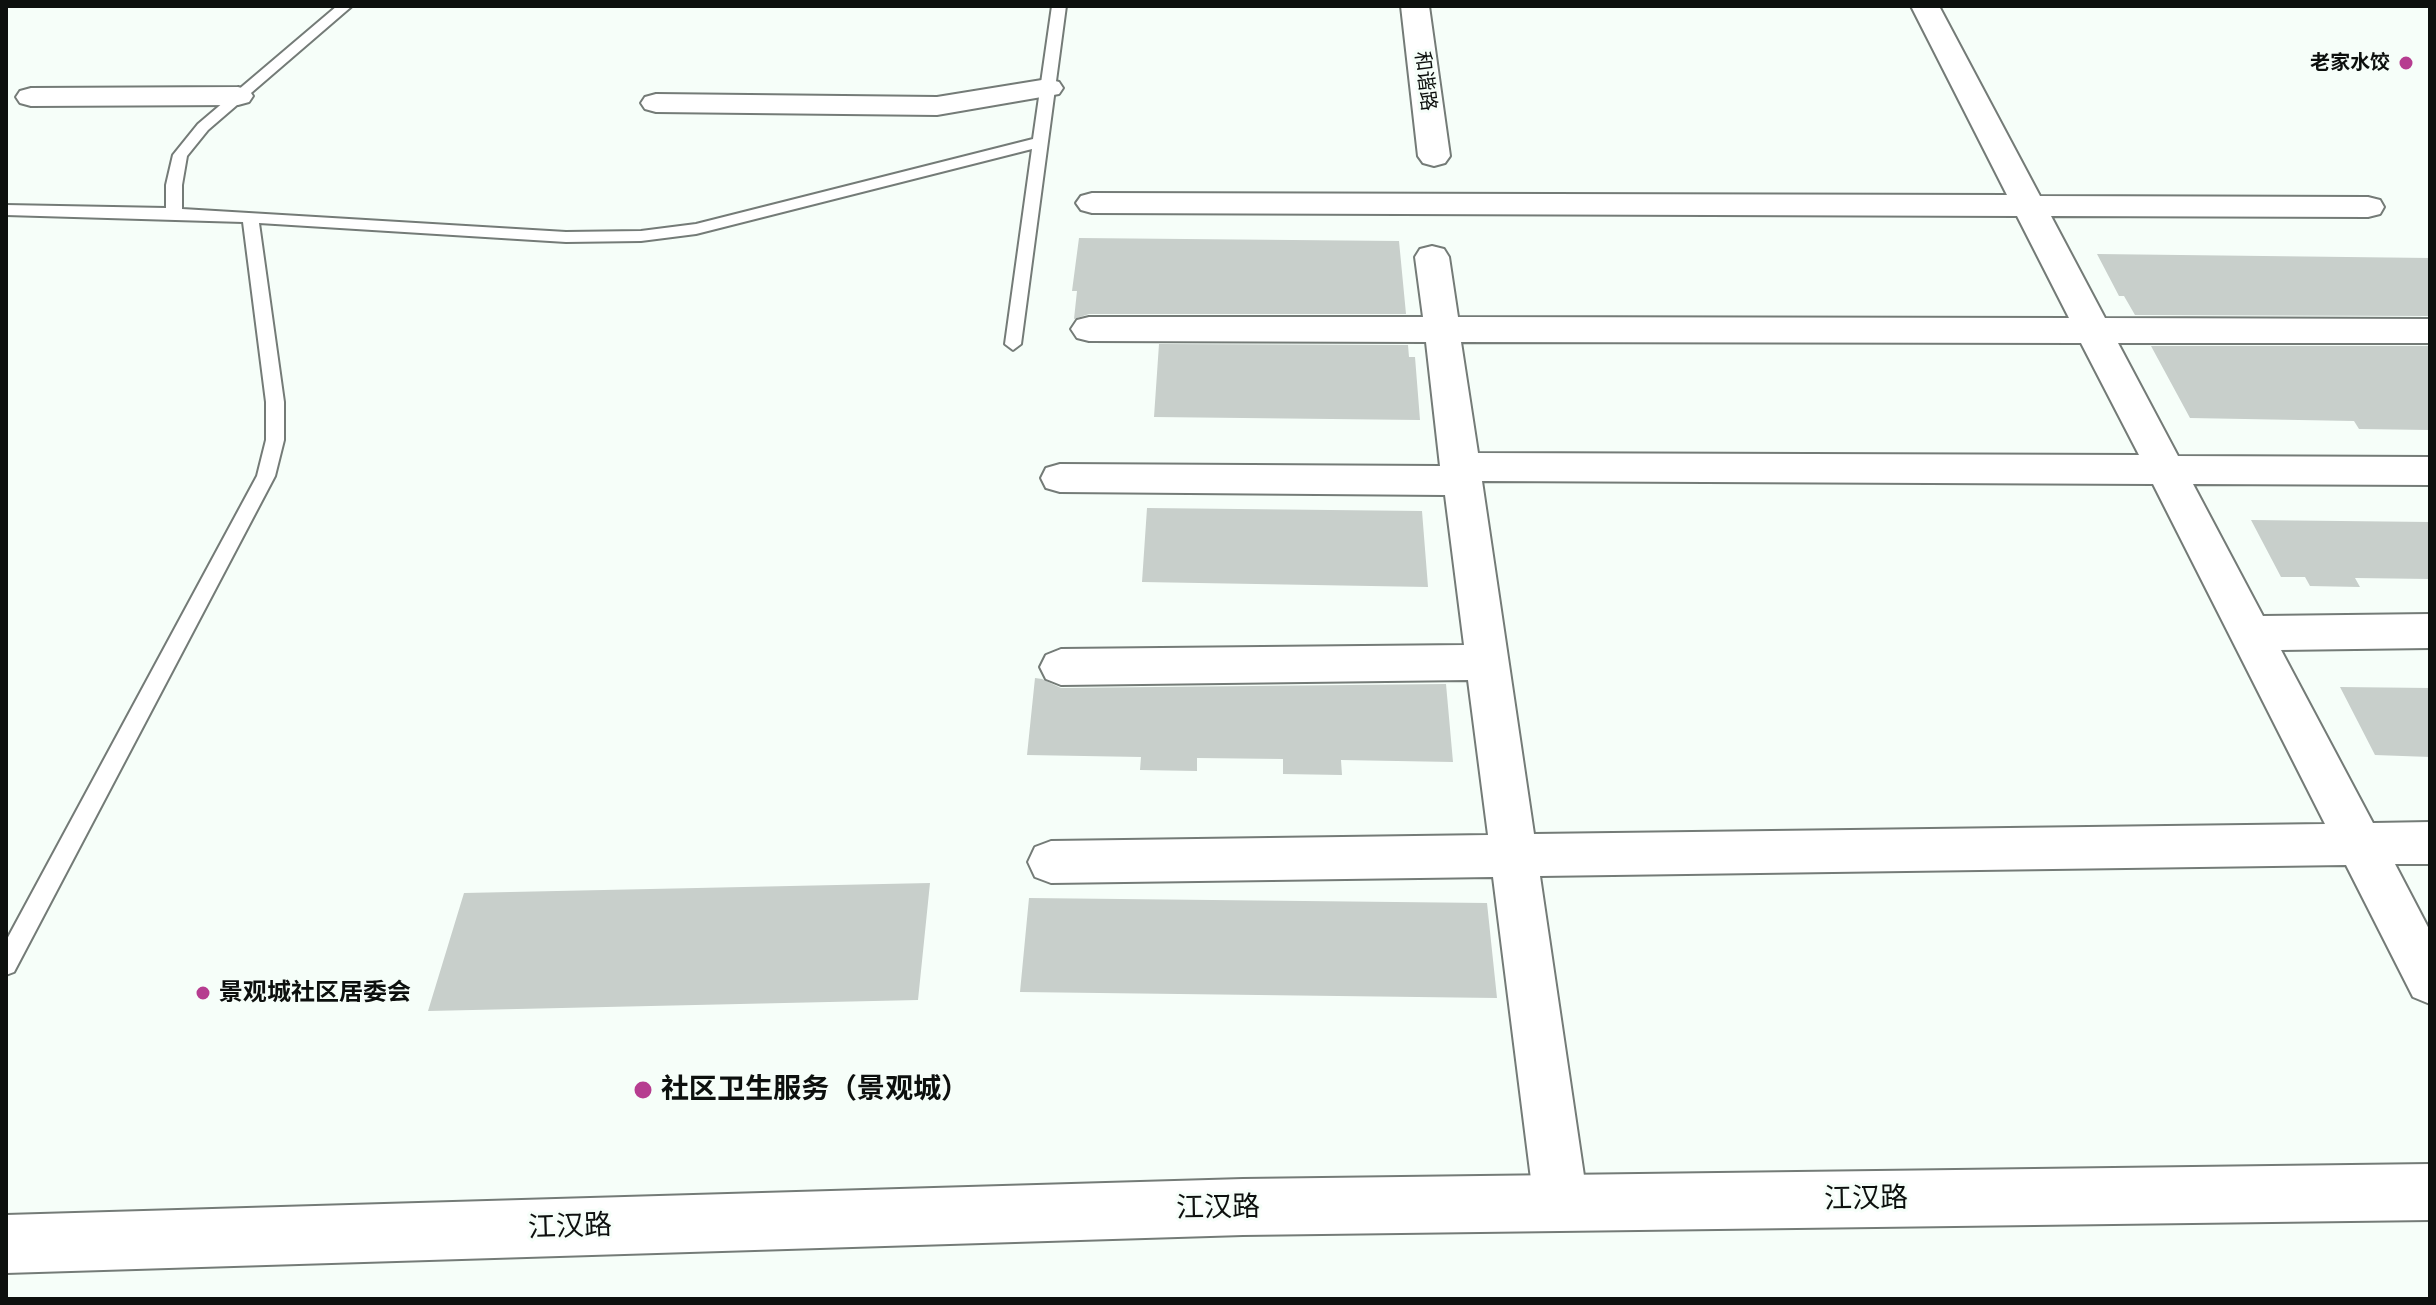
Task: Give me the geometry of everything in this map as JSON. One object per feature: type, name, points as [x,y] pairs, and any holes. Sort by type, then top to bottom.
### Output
[{"type":"street","name":"和谐路","points":[[1415,6],[1434,156]]},
{"type":"street","points":[[1925,6],[2430,980]]},
{"type":"street","points":[[656,103],[937,106],[1048,88]]},
{"type":"street","points":[[31,97],[238,96]]},
{"type":"street","points":[[1092,203],[2368,207]]},
{"type":"street","points":[[1432,257],[1561,1203]]},
{"type":"street","points":[[1089,329],[2430,331]]},
{"type":"street","points":[[1060,478],[2430,471]]},
{"type":"street","points":[[2249,633],[2430,631]]},
{"type":"street","points":[[1061,667],[1486,662]]},
{"type":"street","points":[[1051,862],[2430,843]]},
{"type":"street","name":"江汉路","points":[[6,1244],[1227,1207],[2430,1192]]},
{"type":"lane","points":[[174,213],[174,185],[180,155],[203,127],[345,6]]},
{"type":"lane","points":[[1013,344],[1059,6]]},
{"type":"lane","points":[[6,210],[174,213],[566,237],[641,236],[696,229],[1040,142]]},
{"type":"lane","points":[[6,964],[266,476],[275,440],[275,402],[250,217]]},
{"type":"building","points":[[1079,238],[1399,241],[1406,314],[1089,314],[1074,319],[1077,291],[1072,291]]},
{"type":"building","points":[[2097,254],[2430,258],[2430,316],[2135,315],[2124,296],[2119,296]]},
{"type":"building","points":[[1159,344],[1408,345],[1409,357],[1415,357],[1420,420],[1154,417]]},
{"type":"building","points":[[2151,346],[2430,346],[2430,430],[2359,429],[2354,421],[2190,418]]},
{"type":"building","points":[[1147,508],[1422,511],[1428,587],[1142,582]]},
{"type":"building","points":[[2251,520],[2430,522],[2430,579],[2355,578],[2360,587],[2310,586],[2305,577],[2281,577]]},
{"type":"building","points":[[1035,678],[1061,688],[1446,684],[1453,762],[1341,760],[1342,775],[1283,774],[1283,759],[1197,758],[1197,771],[1140,770],[1141,757],[1027,755]]},
{"type":"building","points":[[2340,687],[2430,688],[2430,757],[2375,755]]},
{"type":"building","points":[[930,883],[918,1000],[428,1011],[464,893]]},
{"type":"building","points":[[1029,898],[1487,903],[1497,998],[1020,992]]},
{"type":"place","name":"老家水饺","points":[[2406,63]]},
{"type":"place","name":"景观城社区居委会","points":[[203,993]]},
{"type":"place","name":"社区卫生服务（景观城）","points":[[643,1090]]}]
